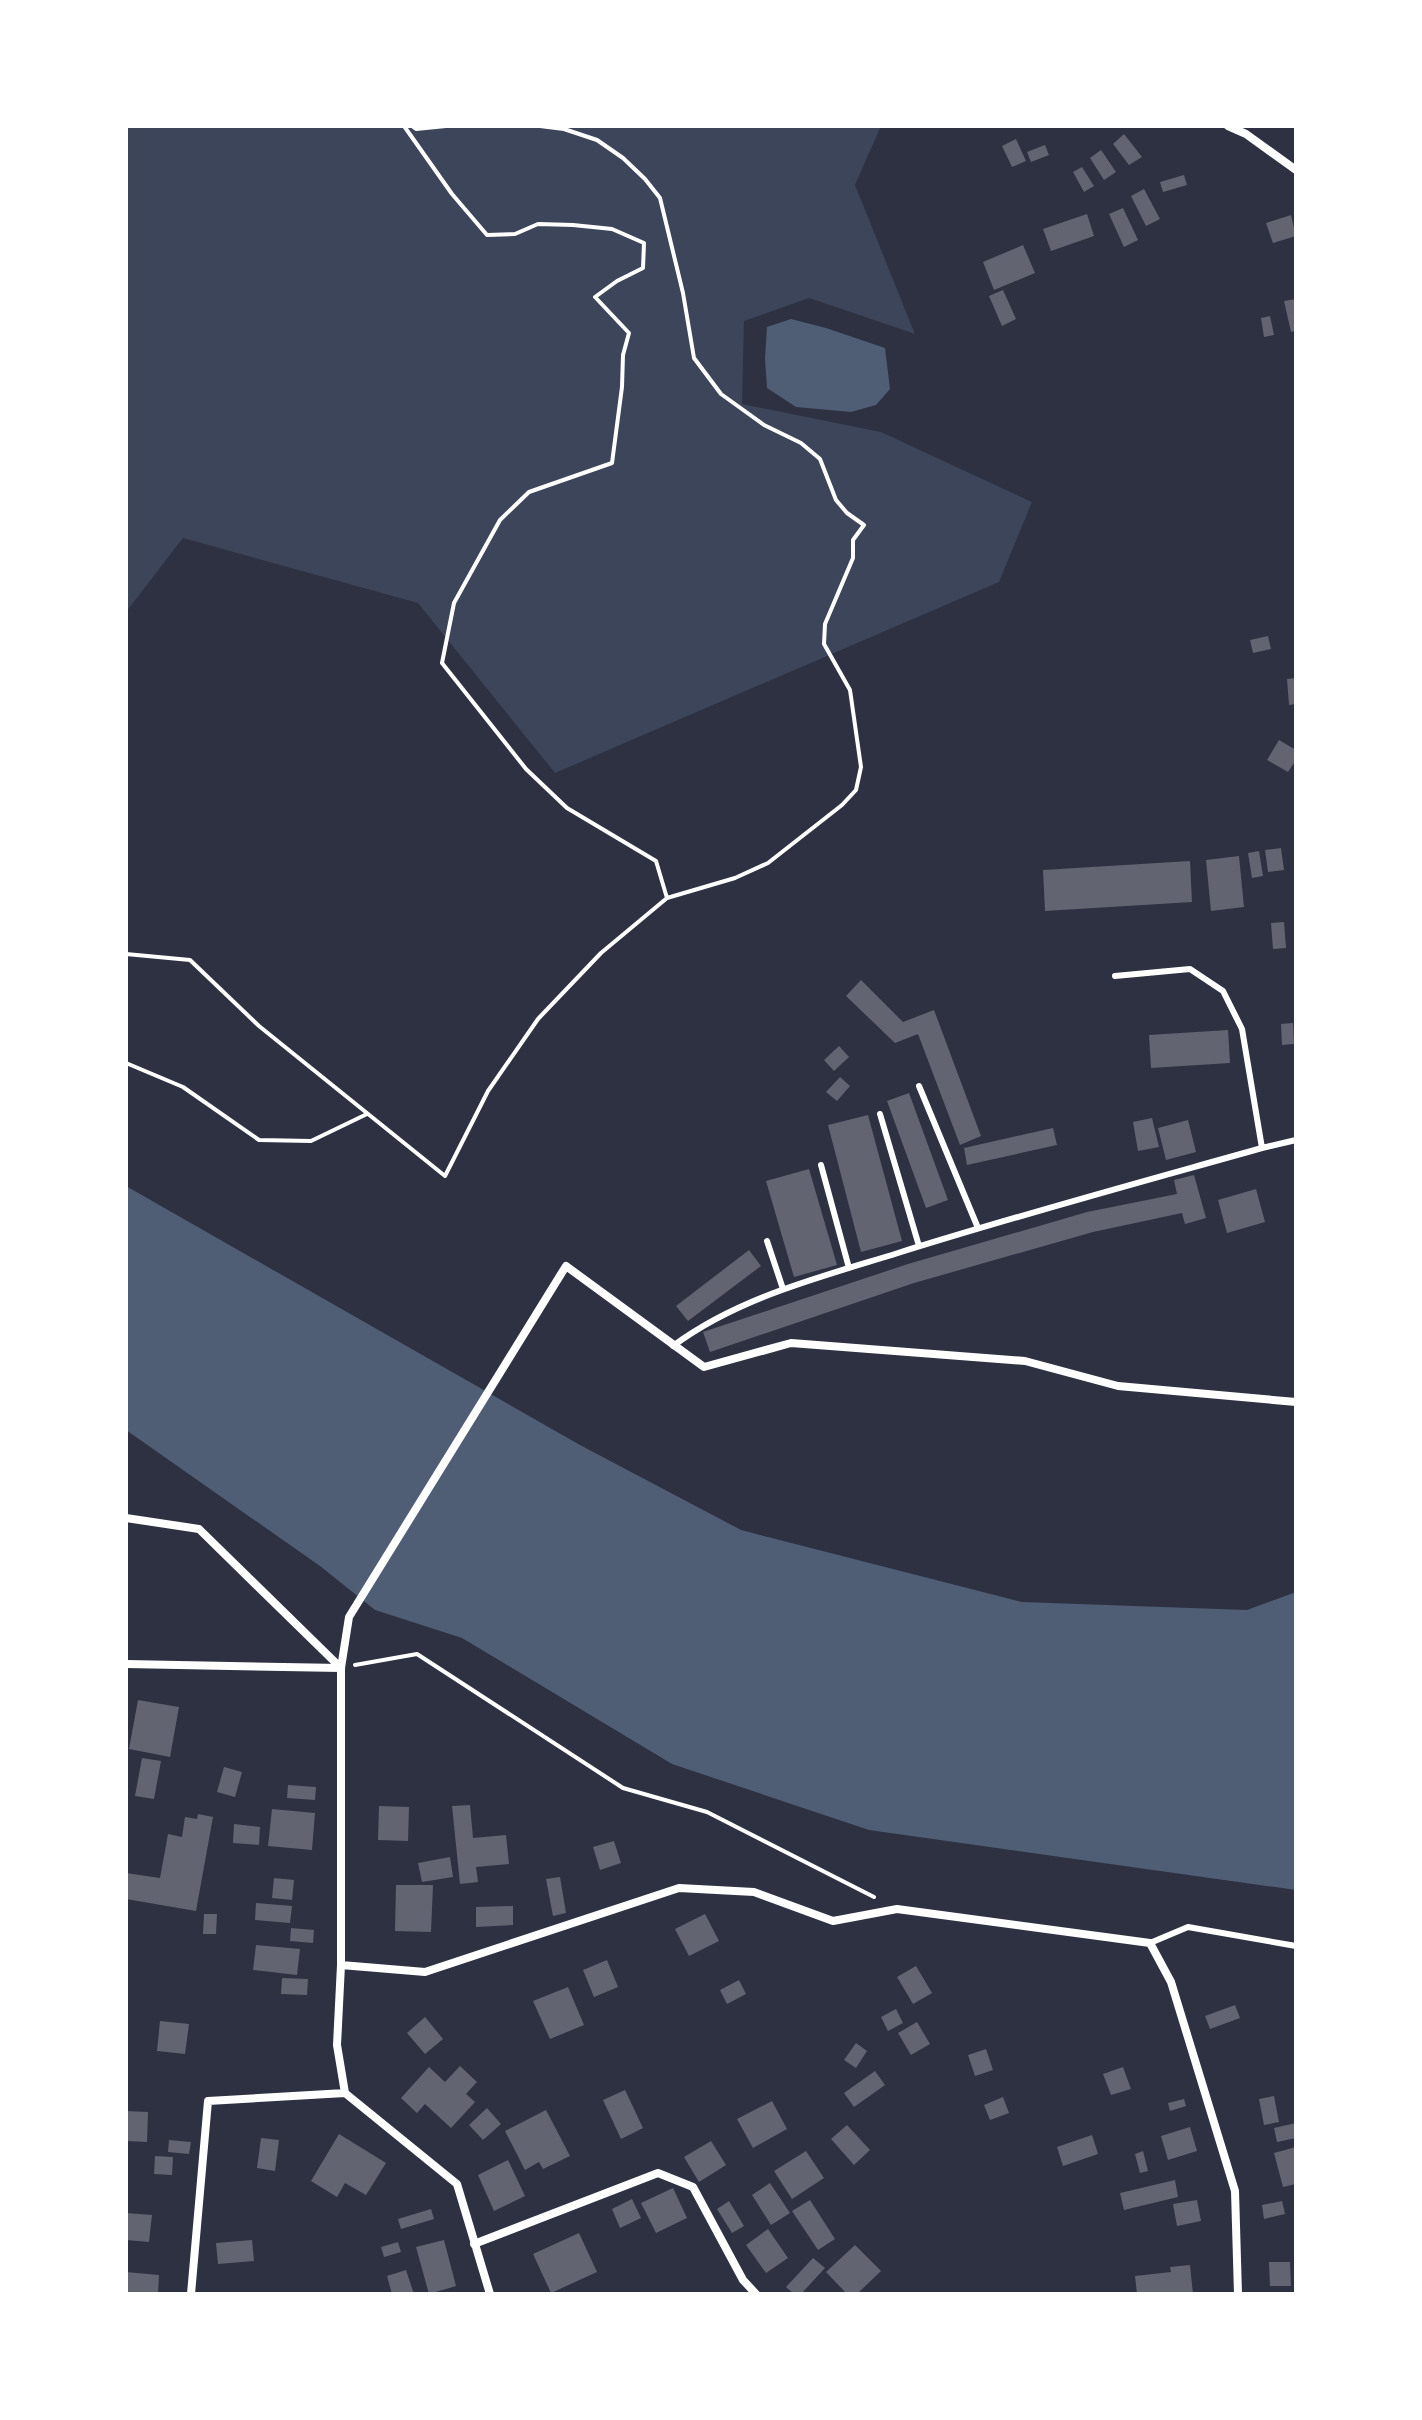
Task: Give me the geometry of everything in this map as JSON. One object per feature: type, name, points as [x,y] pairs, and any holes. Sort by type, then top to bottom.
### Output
[{"type":"street","points":[[1228,126],[1246,134],[1296,170]]},
{"type":"street","points":[[490,2294],[457,2184],[345,2093],[337,2045],[341,1965],[341,1668],[349,1617],[566,1266],[704,1367],[791,1343],[1025,1361],[1118,1386],[1296,1402]]},
{"type":"street","points":[[126,1518],[199,1529],[341,1668]]},
{"type":"street","points":[[126,1664],[341,1668]]},
{"type":"street","points":[[341,1965],[425,1972],[679,1888],[754,1892],[833,1921],[897,1909],[1150,1943],[1171,1982],[1235,2191],[1238,2294]]},
{"type":"street","points":[[191,2294],[208,2101],[345,2093]]},
{"type":"street","points":[[474,2244],[658,2173],[693,2187],[743,2280],[756,2294]]},
{"type":"lane","points":[[1115,976],[1190,969],[1223,991],[1242,1029],[1262,1148]]},
{"type":"lane","points":[[919,1086],[978,1228]]},
{"type":"lane","points":[[880,1114],[919,1246]]},
{"type":"lane","points":[[673,1346],[706,1323],[783,1289],[978,1228],[1296,1140]]},
{"type":"lane","points":[[821,1165],[849,1268]]},
{"type":"lane","points":[[767,1241],[783,1289]]},
{"type":"lane","points":[[1150,1943],[1188,1927],[1296,1946]]},
{"type":"path","points":[[404,126],[452,194],[487,235],[515,234],[538,224],[573,225],[612,229],[644,243],[643,268],[595,297],[629,333],[623,355],[612,463],[529,492],[500,520],[454,603],[442,663],[526,769],[567,808],[656,861],[667,898]]},
{"type":"path","points":[[412,126],[416,129],[446,126]]},
{"type":"path","points":[[126,954],[190,960],[259,1026],[445,1176],[488,1091],[538,1019],[601,953],[667,898],[735,878],[768,863],[842,805],[856,790],[861,767],[850,690],[824,644],[825,624],[853,558],[853,540],[864,525],[836,500],[820,459],[801,443],[764,425],[721,394],[694,358],[683,293],[660,198],[645,179],[623,158],[597,140],[564,129],[540,126]]},
{"type":"path","points":[[126,1063],[183,1087],[259,1140],[311,1141],[367,1114]]},
{"type":"path","points":[[341,1668],[417,1654],[623,1788],[707,1812],[897,1909]]},
{"type":"shaded area","points":[[126,126],[881,126],[855,185],[915,334],[809,298],[744,321],[742,404],[881,432],[1032,502],[999,582],[555,773],[418,603],[183,538],[126,612]]},
{"type":"shaded area","points":[[791,319],[885,348],[890,389],[876,405],[851,412],[796,407],[767,388],[767,327]]},
{"type":"shaded area","points":[[126,1186],[580,1445],[741,1530],[1022,1602],[1247,1610],[1296,1592],[1296,1890],[869,1830],[672,1764],[462,1638],[375,1610],[320,1566],[126,1430]]},
{"type":"building","points":[[1124,134],[1142,157],[1129,165],[1113,144]]},
{"type":"building","points":[[1016,139],[1026,161],[1012,167],[1002,146]]},
{"type":"building","points":[[1045,145],[1049,155],[1031,162],[1027,152]]},
{"type":"building","points":[[1101,150],[1116,172],[1104,180],[1090,158]]},
{"type":"building","points":[[1082,167],[1094,186],[1084,192],[1073,172]]},
{"type":"building","points":[[1184,175],[1187,185],[1163,192],[1160,182]]},
{"type":"building","points":[[1144,189],[1160,219],[1146,226],[1131,196]]},
{"type":"building","points":[[1123,208],[1138,240],[1124,247],[1109,214]]},
{"type":"building","points":[[1087,214],[1094,236],[1051,251],[1043,229]]},
{"type":"building","points":[[1291,215],[1296,236],[1273,243],[1266,223]]},
{"type":"building","points":[[1023,245],[1035,273],[994,290],[983,262]]},
{"type":"building","points":[[1003,290],[1016,319],[1002,326],[989,296]]},
{"type":"building","points":[[1296,299],[1296,331],[1291,332],[1284,301]]},
{"type":"building","points":[[1270,316],[1274,335],[1264,337],[1261,318]]},
{"type":"building","points":[[1268,636],[1271,649],[1253,653],[1250,640]]},
{"type":"building","points":[[1296,678],[1296,704],[1289,705],[1287,679]]},
{"type":"building","points":[[1279,740],[1296,750],[1296,760],[1288,772],[1267,760]]},
{"type":"building","points":[[1281,848],[1284,870],[1268,872],[1265,850]]},
{"type":"building","points":[[1259,851],[1263,876],[1252,878],[1248,853]]},
{"type":"building","points":[[1239,856],[1244,907],[1211,911],[1206,860]]},
{"type":"building","points":[[1190,861],[1192,902],[1045,911],[1043,870]]},
{"type":"building","points":[[1284,922],[1286,948],[1273,949],[1271,923]]},
{"type":"building","points":[[861,980],[903,1022],[934,1010],[981,1136],[960,1145],[918,1034],[895,1043],[846,996]]},
{"type":"building","points":[[1293,1023],[1294,1044],[1282,1045],[1281,1024]]},
{"type":"building","points":[[1228,1030],[1230,1063],[1151,1068],[1149,1035]]},
{"type":"building","points":[[839,1046],[849,1057],[834,1071],[824,1060]]},
{"type":"building","points":[[840,1077],[850,1086],[837,1101],[826,1092]]},
{"type":"building","points":[[909,1093],[948,1200],[926,1208],[887,1101]]},
{"type":"building","points":[[868,1115],[902,1241],[861,1252],[828,1125]]},
{"type":"building","points":[[1152,1118],[1159,1147],[1138,1151],[1133,1122]]},
{"type":"building","points":[[1188,1120],[1196,1152],[1166,1160],[1158,1128]]},
{"type":"building","points":[[1053,1128],[1057,1145],[967,1165],[964,1148]]},
{"type":"building","points":[[809,1169],[837,1265],[794,1277],[766,1181]]},
{"type":"building","points":[[1194,1175],[1206,1218],[1185,1224],[1182,1213],[1093,1232],[914,1283],[710,1352],[703,1332],[908,1264],[1087,1212],[1177,1194],[1174,1180]]},
{"type":"building","points":[[1256,1189],[1265,1222],[1227,1233],[1218,1200]]},
{"type":"building","points":[[749,1250],[761,1266],[688,1321],[676,1306]]},
{"type":"building","points":[[138,1700],[179,1707],[170,1757],[129,1749]]},
{"type":"building","points":[[142,1758],[161,1761],[154,1799],[135,1796]]},
{"type":"building","points":[[224,1767],[242,1772],[235,1797],[217,1792]]},
{"type":"building","points":[[288,1785],[316,1787],[315,1800],[287,1798]]},
{"type":"building","points":[[470,1805],[473,1838],[506,1835],[509,1864],[476,1867],[478,1882],[460,1884],[452,1806]]},
{"type":"building","points":[[379,1806],[409,1807],[408,1841],[378,1840]]},
{"type":"building","points":[[272,1809],[315,1813],[312,1850],[268,1846]]},
{"type":"building","points":[[198,1814],[213,1817],[196,1911],[126,1899],[126,1873],[160,1878],[168,1834],[182,1837],[185,1817],[197,1819]]},
{"type":"building","points":[[234,1824],[260,1827],[259,1845],[233,1843]]},
{"type":"building","points":[[614,1841],[621,1863],[600,1870],[593,1847]]},
{"type":"building","points":[[450,1857],[453,1877],[422,1882],[418,1863]]},
{"type":"building","points":[[560,1877],[566,1913],[553,1916],[546,1879]]},
{"type":"building","points":[[274,1878],[294,1880],[292,1900],[272,1898]]},
{"type":"building","points":[[396,1885],[433,1885],[431,1932],[395,1931]]},
{"type":"building","points":[[256,1903],[292,1906],[290,1923],[255,1920]]},
{"type":"building","points":[[513,1906],[513,1925],[476,1927],[476,1907]]},
{"type":"building","points":[[204,1914],[217,1914],[216,1934],[203,1934]]},
{"type":"building","points":[[705,1914],[719,1941],[689,1956],[675,1929]]},
{"type":"building","points":[[291,1928],[314,1930],[313,1943],[290,1941]]},
{"type":"building","points":[[256,1945],[300,1949],[297,1975],[253,1970]]},
{"type":"building","points":[[607,1960],[618,1987],[594,1997],[583,1970]]},
{"type":"building","points":[[916,1966],[932,1993],[913,2004],[897,1977]]},
{"type":"building","points":[[282,1978],[308,1979],[307,1995],[281,1994]]},
{"type":"building","points":[[739,1980],[746,1994],[727,2004],[720,1990]]},
{"type":"building","points":[[568,1987],[584,2025],[550,2039],[533,2001]]},
{"type":"building","points":[[1235,2005],[1240,2018],[1210,2029],[1205,2016]]},
{"type":"building","points":[[896,2009],[903,2023],[888,2031],[881,2017]]},
{"type":"building","points":[[425,2017],[443,2039],[425,2054],[407,2033]]},
{"type":"building","points":[[160,2021],[189,2024],[185,2054],[157,2051]]},
{"type":"building","points":[[917,2022],[930,2044],[911,2055],[898,2033]]},
{"type":"building","points":[[856,2043],[867,2051],[856,2068],[844,2060]]},
{"type":"building","points":[[986,2049],[993,2070],[975,2076],[968,2055]]},
{"type":"building","points":[[460,2066],[477,2082],[466,2094],[475,2102],[451,2128],[425,2104],[417,2113],[401,2098],[429,2067],[445,2082]]},
{"type":"building","points":[[1123,2067],[1131,2089],[1111,2095],[1103,2074]]},
{"type":"building","points":[[875,2071],[885,2085],[854,2107],[844,2093]]},
{"type":"building","points":[[625,2090],[643,2128],[621,2139],[603,2100]]},
{"type":"building","points":[[1274,2096],[1279,2122],[1264,2125],[1259,2099]]},
{"type":"building","points":[[1003,2097],[1009,2113],[990,2120],[984,2105]]},
{"type":"building","points":[[1184,2099],[1186,2106],[1170,2111],[1168,2103]]},
{"type":"building","points":[[772,2101],[787,2129],[753,2148],[737,2119]]},
{"type":"building","points":[[487,2108],[501,2124],[483,2140],[469,2125]]},
{"type":"building","points":[[546,2110],[570,2156],[543,2169],[539,2162],[525,2170],[505,2131]]},
{"type":"building","points":[[126,2111],[148,2112],[147,2142],[126,2141]]},
{"type":"building","points":[[1296,2123],[1296,2138],[1277,2142],[1274,2128]]},
{"type":"building","points":[[847,2125],[870,2150],[854,2165],[831,2139]]},
{"type":"building","points":[[1190,2127],[1197,2151],[1168,2160],[1161,2136]]},
{"type":"building","points":[[339,2134],[386,2163],[366,2195],[345,2183],[337,2197],[311,2181]]},
{"type":"building","points":[[1092,2135],[1098,2154],[1063,2166],[1057,2147]]},
{"type":"building","points":[[261,2138],[279,2140],[275,2171],[257,2168]]},
{"type":"building","points":[[169,2140],[191,2142],[189,2154],[168,2152]]},
{"type":"building","points":[[711,2141],[726,2165],[699,2182],[684,2157]]},
{"type":"building","points":[[1296,2147],[1296,2184],[1283,2187],[1274,2153]]},
{"type":"building","points":[[806,2151],[824,2178],[792,2199],[774,2171]]},
{"type":"building","points":[[1143,2151],[1148,2171],[1140,2173],[1135,2154]]},
{"type":"building","points":[[155,2156],[173,2157],[172,2175],[154,2174]]},
{"type":"building","points":[[508,2160],[525,2196],[494,2211],[478,2175]]},
{"type":"building","points":[[1175,2180],[1178,2197],[1124,2210],[1120,2193]]},
{"type":"building","points":[[770,2183],[790,2213],[771,2225],[752,2195]]},
{"type":"building","points":[[673,2188],[687,2218],[656,2233],[641,2203]]},
{"type":"building","points":[[632,2199],[641,2218],[620,2228],[612,2209]]},
{"type":"building","points":[[810,2200],[835,2239],[818,2250],[792,2211]]},
{"type":"building","points":[[1197,2200],[1201,2221],[1177,2226],[1173,2204]]},
{"type":"building","points":[[729,2201],[744,2226],[732,2233],[717,2209]]},
{"type":"building","points":[[1282,2201],[1285,2214],[1264,2219],[1262,2205]]},
{"type":"building","points":[[431,2209],[434,2219],[401,2229],[398,2219]]},
{"type":"building","points":[[126,2213],[152,2215],[149,2242],[126,2240]]},
{"type":"building","points":[[768,2229],[788,2258],[766,2273],[746,2245]]},
{"type":"building","points":[[579,2233],[597,2272],[551,2293],[533,2254]]},
{"type":"building","points":[[252,2240],[254,2261],[218,2264],[216,2243]]},
{"type":"building","points":[[444,2240],[456,2286],[429,2294],[416,2247]]},
{"type":"building","points":[[398,2242],[401,2252],[384,2257],[381,2247]]},
{"type":"building","points":[[855,2245],[881,2271],[857,2294],[847,2294],[826,2272]]},
{"type":"building","points":[[813,2258],[825,2268],[801,2294],[794,2294],[786,2287]]},
{"type":"building","points":[[1269,2262],[1290,2262],[1291,2286],[1270,2286]]},
{"type":"building","points":[[1190,2265],[1193,2294],[1137,2294],[1135,2276],[1171,2272],[1170,2267]]},
{"type":"building","points":[[406,2270],[414,2294],[392,2294],[387,2276]]},
{"type":"building","points":[[126,2272],[159,2275],[158,2294],[126,2294]]}]
